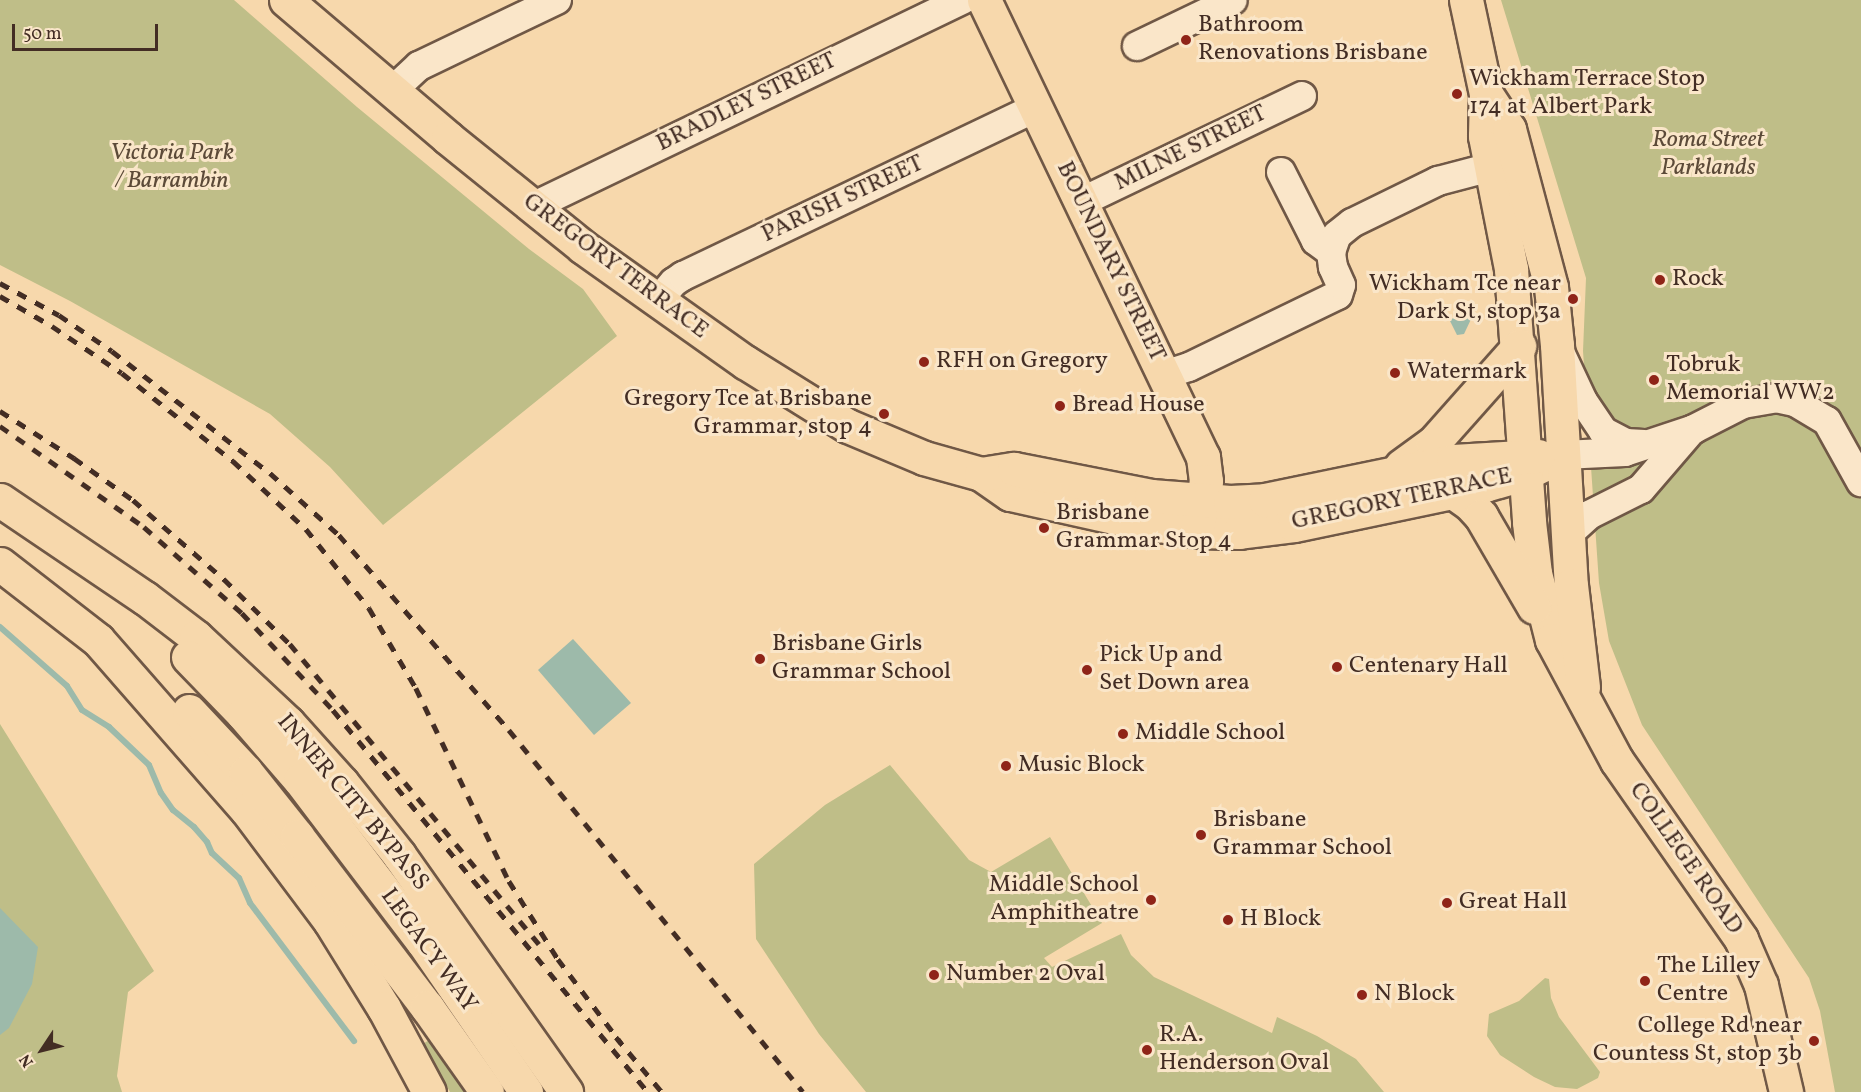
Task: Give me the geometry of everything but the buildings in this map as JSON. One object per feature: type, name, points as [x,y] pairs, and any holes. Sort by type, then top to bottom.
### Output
[{"type":"main road","name":"GREGORY TERRACE","points":[[286,0],[532,207],[657,302],[790,392],[848,426],[924,458],[981,474],[1010,494],[1095,513],[1200,516],[1265,500],[1453,461],[1525,465]]},
{"type":"main road","name":"BOUNDARY STREET","points":[[984,0],[1203,457],[1206,469],[1200,516]]},
{"type":"main road","points":[[1466,0],[1486,94]]},
{"type":"main road","name":"COLLEGE ROAD","points":[[1486,94],[1485,136],[1511,269],[1519,346],[1525,465],[1535,573],[1552,640],[1617,760],[1741,939],[1761,985],[1786,1092]]},
{"type":"main road","name":"COLLEGE ROAD","points":[[1486,94],[1509,129],[1544,256],[1557,345],[1568,535],[1585,703]]},
{"type":"main road","points":[[1390,474],[1433,443],[1519,346]]},
{"type":"main road","name":"GREGORY TERRACE","points":[[1200,516],[1239,532],[1283,526],[1493,483],[1525,465],[1563,455]]},
{"type":"main road","points":[[1453,492],[1469,503],[1481,516],[1552,640]]},
{"type":"main road","name":"INNER CITY BYPASS","points":[[0,500],[145,598],[196,637],[265,700],[329,768],[432,899],[566,1092]]},
{"type":"main road","points":[[0,564],[29,584],[98,640],[247,810],[290,864],[357,963],[429,1092]]},
{"type":"main road","name":"LEGACY WAY","points":[[107,574],[243,714],[300,780],[423,942],[525,1092]]},
{"type":"main road","name":"LEGACY WAY","points":[[98,640],[140,668],[180,702],[246,772],[369,930],[487,1092]]},
{"type":"street","points":[[392,91],[419,66],[557,0]]},
{"type":"street","name":"BRADLEY STREET","points":[[532,207],[963,0]]},
{"type":"street","points":[[1137,46],[1233,0]]},
{"type":"street","name":"MILNE STREET","points":[[1081,202],[1302,96]]},
{"type":"street","name":"PARISH STREET","points":[[657,302],[674,282],[683,276],[1036,108]]},
{"type":"street","points":[[1164,375],[1189,367],[1338,295],[1341,285],[1333,267],[1330,252],[1337,235],[1352,223],[1438,182],[1491,167]]},
{"type":"street","points":[[1281,172],[1316,241],[1330,252]]},
{"type":"street","points":[[1557,345],[1583,401],[1603,431],[1626,443],[1652,443]]},
{"type":"street","points":[[1563,455],[1625,452],[1694,429],[1736,408],[1760,400],[1776,398],[1795,402],[1827,421],[1861,482]]},
{"type":"street","points":[[1568,535],[1589,515],[1641,489],[1671,452],[1694,429]]},
{"type":"green space","name":"Victoria Park / Barrambin","points":[[0,0],[234,0],[357,107],[529,249],[583,289],[617,336],[383,525],[330,467],[270,414],[70,301],[0,265]]},
{"type":"green space","name":"Roma Street Parklands","points":[[1501,0],[1861,0],[1861,1092],[1835,1092],[1820,1011],[1809,978],[1642,725],[1609,641],[1599,583],[1583,351],[1586,278]]},
{"type":"green space","points":[[0,724],[154,971],[128,992],[117,1076],[122,1092],[0,1092]]},
{"type":"green space","points":[[890,765],[969,860],[991,872],[1050,837],[1102,923],[1044,958],[1052,967],[1121,934],[1131,955],[1154,977],[1272,1033],[1277,1017],[1317,1036],[1356,1059],[1384,1092],[866,1092],[819,1034],[756,939],[754,864],[825,805]]},
{"type":"green space","points":[[1545,978],[1549,979],[1551,998],[1559,1017],[1600,1072],[1598,1078],[1577,1089],[1555,1087],[1534,1077],[1500,1055],[1487,1036],[1489,1014],[1519,1001]]},
{"type":"green space","points":[[429,1040],[466,1092],[450,1092],[423,1044]]},
{"type":"shaded area","points":[[1465,306],[1473,315],[1464,334],[1457,335],[1450,321]]},
{"type":"shaded area","points":[[573,639],[631,703],[594,735],[538,670]]},
{"type":"shaded area","points":[[0,908],[38,947],[32,984],[9,1028],[0,1035]]},
{"type":"waterway","points":[[0,627],[67,686],[82,710],[109,727],[149,765],[161,793],[173,810],[194,827],[207,842],[212,853],[239,878],[250,903],[354,1041]]},
{"type":"railway","points":[[0,283],[59,315],[112,351],[270,473],[339,535],[509,730],[803,1092]]},
{"type":"railway","points":[[0,296],[52,326],[122,373],[233,461],[306,529],[369,608],[416,688],[509,881],[558,959],[621,1043]]},
{"type":"railway","points":[[0,411],[74,458],[133,500],[224,579],[290,644],[541,946]]},
{"type":"railway","points":[[0,426],[144,527],[242,613],[333,710],[648,1092]]},
{"type":"railway","points":[[616,1037],[662,1092]]},
{"type":"place","name":"Bathroom Renovations Brisbane","points":[[1186,40]]},
{"type":"place","name":"Wickham Terrace Stop 174 at Albert Park","points":[[1457,94]]},
{"type":"place","name":"Rock","points":[[1660,280]]},
{"type":"place","name":"Wickham Tce near Dark St, stop 3a","points":[[1573,299]]},
{"type":"place","name":"RFH on Gregory","points":[[924,362]]},
{"type":"place","name":"Watermark","points":[[1395,373]]},
{"type":"place","name":"Tobruk Memorial WW2","points":[[1654,380]]},
{"type":"place","name":"Bread House","points":[[1060,406]]},
{"type":"place","name":"Gregory Tce at Brisbane Grammar, stop 4","points":[[884,414]]},
{"type":"place","name":"Brisbane Grammar Stop 4","points":[[1044,528]]},
{"type":"place","name":"Brisbane Girls Grammar School","points":[[760,659]]},
{"type":"place","name":"Centenary Hall","points":[[1337,667]]},
{"type":"place","name":"Pick Up and Set Down area","points":[[1087,670]]},
{"type":"place","name":"Middle School","points":[[1123,734]]},
{"type":"place","name":"Music Block","points":[[1006,766]]},
{"type":"place","name":"Brisbane Grammar School","points":[[1201,835]]},
{"type":"place","name":"Middle School Amphitheatre","points":[[1151,900]]},
{"type":"place","name":"Great Hall","points":[[1447,903]]},
{"type":"place","name":"H Block","points":[[1228,920]]},
{"type":"place","name":"Number 2 Oval","points":[[934,975]]},
{"type":"place","name":"The Lilley Centre","points":[[1645,981]]},
{"type":"place","name":"N Block","points":[[1362,995]]},
{"type":"place","name":"College Rd near Countess St, stop 3b","points":[[1814,1041]]},
{"type":"place","name":"R.A. Henderson Oval","points":[[1147,1050]]}]
